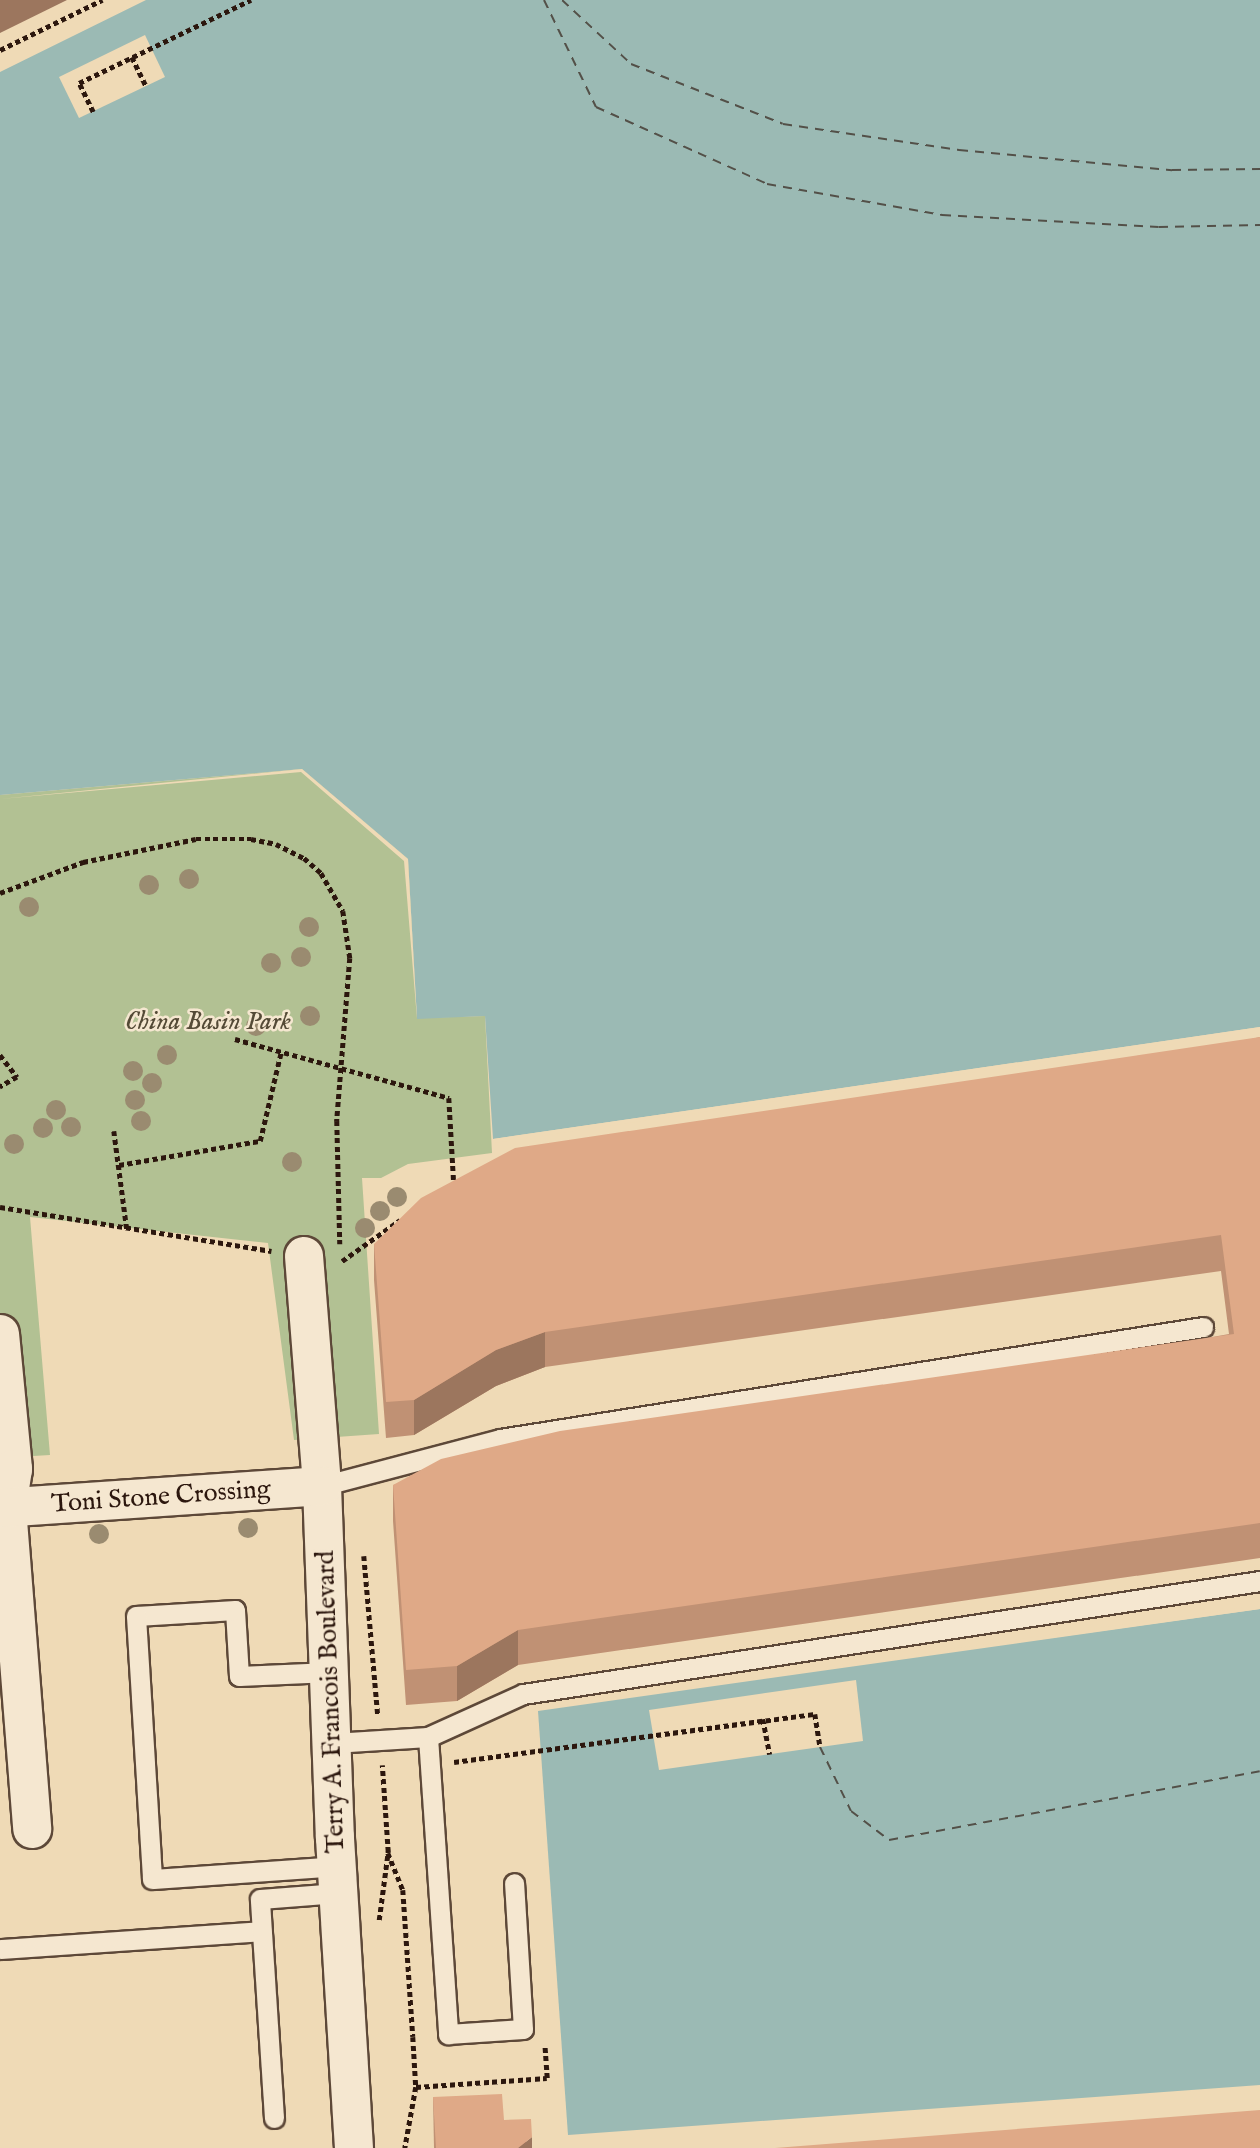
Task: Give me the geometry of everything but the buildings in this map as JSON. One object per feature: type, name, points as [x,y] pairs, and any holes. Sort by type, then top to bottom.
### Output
[{"type":"street","name":"Terry A. Francois Boulevard","points":[[304,1256],[322,1486],[337,1880],[354,2148]]},
{"type":"street","points":[[0,1334],[13,1469],[3,1508],[32,1829]]},
{"type":"street","name":"Toni Stone Crossing","points":[[3,1508],[322,1486]]},
{"type":"lane","points":[[322,1486],[500,1439],[1203,1326]]},
{"type":"lane","points":[[333,1743],[429,1737],[523,1694],[1260,1581]]},
{"type":"lane","points":[[330,1672],[239,1676],[235,1610],[136,1616],[152,1879],[337,1880]]},
{"type":"lane","points":[[429,1737],[448,2034],[523,2029],[514,1883]]},
{"type":"lane","points":[[274,2118],[260,1899],[337,1880]]},
{"type":"lane","points":[[0,1949],[261,1931]]},
{"type":"path","points":[[0,50],[102,0]]},
{"type":"path","points":[[93,112],[79,83],[251,0]]},
{"type":"path","points":[[132,57],[146,86]]},
{"type":"path","points":[[0,893],[83,862],[196,839],[251,839],[290,850],[321,873],[342,911],[348,932],[336,1180],[342,1270]]},
{"type":"path","points":[[0,886],[11,888]]},
{"type":"path","points":[[235,1040],[449,1098],[454,1189]]},
{"type":"path","points":[[119,1165],[260,1141],[281,1052]]},
{"type":"path","points":[[0,1055],[17,1077],[0,1087]]},
{"type":"path","points":[[114,1131],[127,1230]]},
{"type":"path","points":[[446,1194],[463,1185]]},
{"type":"path","points":[[0,1207],[127,1230],[341,1262],[408,1216]]},
{"type":"path","points":[[363,1547],[388,1852],[403,1890],[416,2087],[405,2148]]},
{"type":"path","points":[[520,1756],[763,1719],[815,1714],[820,1747]]},
{"type":"path","points":[[763,1719],[770,1754]]},
{"type":"path","points":[[416,2087],[547,2078],[545,2047]]},
{"type":"green space","name":"China Basin Park","points":[[302,769],[408,859],[417,1018],[485,1016],[492,1153],[408,1164],[381,1178],[362,1178],[379,1434],[294,1440],[268,1243],[30,1217],[50,1455],[0,1458],[0,795]]},
{"type":"water","points":[[146,0],[1260,0],[1260,1027],[493,1139],[485,1016],[417,1019],[408,859],[302,769],[0,795],[0,72]]},
{"type":"water","points":[[1260,1609],[1260,2085],[568,2135],[538,1711]]},
{"type":"pier","points":[[145,35],[165,77],[79,118],[59,77]]},
{"type":"pier","points":[[302,769],[408,859],[417,1019],[404,861],[301,772],[0,799]]},
{"type":"pier","points":[[1260,1027],[1260,1030],[493,1143],[493,1139]]},
{"type":"pier","points":[[1260,1605],[1260,1609],[535,1709],[537,1708]]},
{"type":"pier","points":[[856,1680],[863,1741],[659,1770],[649,1710]]},
{"type":"ferry route","points":[[544,0],[596,107],[767,184],[942,215],[1159,227],[1260,225]]},
{"type":"ferry route","points":[[562,0],[631,64],[783,124],[959,150],[1172,170],[1260,169]]},
{"type":"ferry route","points":[[820,1747],[851,1811],[889,1840],[1260,1771]]}]
